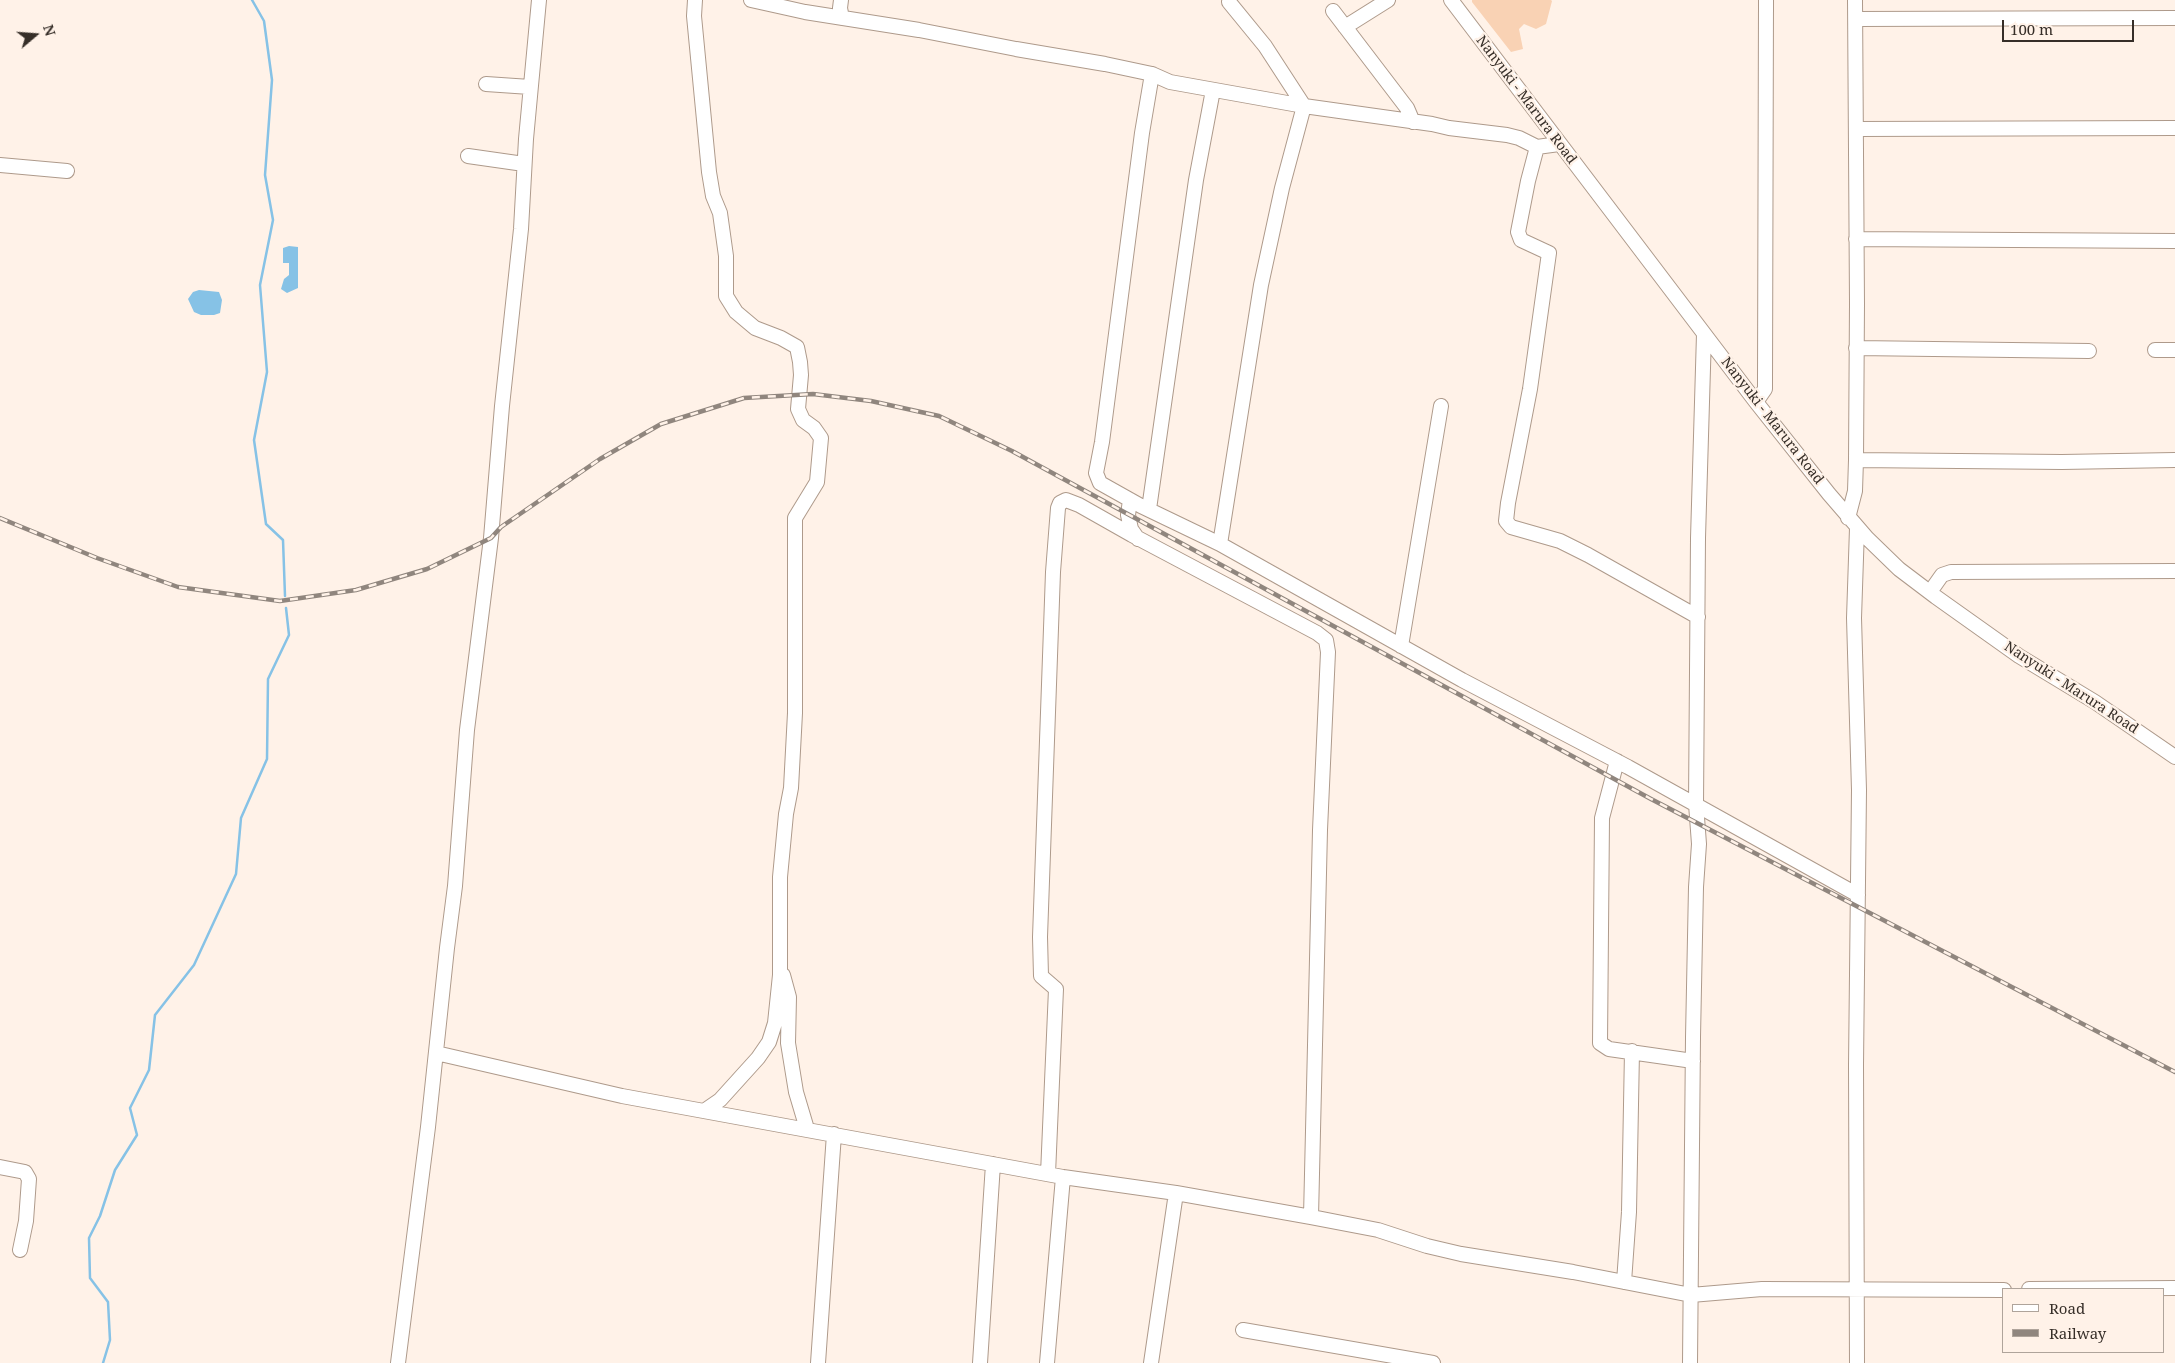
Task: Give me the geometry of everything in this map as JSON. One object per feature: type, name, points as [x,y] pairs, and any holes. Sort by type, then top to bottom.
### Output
[{"type":"street","points":[[398,1363],[455,886],[466,730],[490,538],[520,238],[530,86],[539,0]]},
{"type":"street","points":[[695,0],[694,16],[704,100],[709,172],[713,196],[720,213],[726,256],[726,296],[736,312],[755,328],[781,338],[797,347],[801,375],[798,409],[803,420],[814,428],[821,438],[817,482],[795,518],[795,706],[791,788],[786,814],[780,877],[779,960],[775,1023],[769,1042],[744,1074],[720,1100],[704,1111]]},
{"type":"street","points":[[750,0],[805,12],[919,30],[1152,74],[1170,82],[1213,90],[1304,106],[1508,135],[1537,147],[1559,144]]},
{"type":"street","points":[[841,0],[842,18]]},
{"type":"street","points":[[1345,27],[1388,0]]},
{"type":"street","name":"Nanyuki - Marura Road","points":[[1451,0],[1756,402],[1853,523],[1884,556],[1930,592],[2020,656],[2095,702],[2175,757]]},
{"type":"street","points":[[1756,402],[1765,389],[1766,0]]},
{"type":"street","points":[[1856,0],[1856,460],[1853,523],[1859,790],[1856,1363]]},
{"type":"street","points":[[1220,544],[1261,285],[1280,196],[1304,106],[1265,46],[1229,2]]},
{"type":"street","points":[[1333,12],[1407,108],[1413,122]]},
{"type":"street","points":[[1856,19],[2175,18]]},
{"type":"street","points":[[1152,74],[1142,133],[1102,442],[1096,473],[1100,483],[1130,500],[1220,544],[1401,646],[1696,804],[1795,862],[1858,895]]},
{"type":"street","points":[[486,84],[530,86]]},
{"type":"street","points":[[1148,509],[1196,180],[1213,90]]},
{"type":"street","points":[[1856,129],[2175,128]]},
{"type":"street","points":[[1537,147],[1518,232],[1521,240],[1549,253],[1530,389],[1506,520],[1511,527],[1551,538],[1588,555],[1698,617]]},
{"type":"street","points":[[468,156],[524,164]]},
{"type":"street","points":[[0,165],[67,171]]},
{"type":"street","points":[[1856,238],[2175,241]]},
{"type":"street","points":[[1690,1363],[1692,1061],[1696,887],[1699,844],[1696,804],[1698,487],[1704,334]]},
{"type":"street","points":[[1856,348],[2089,351]]},
{"type":"street","points":[[2155,350],[2175,350]]},
{"type":"street","points":[[1401,646],[1441,406]]},
{"type":"street","points":[[1856,460],[2062,462],[2175,460]]},
{"type":"street","points":[[1048,1174],[1056,989],[1041,976],[1040,937],[1044,868],[1050,639],[1056,539],[1060,503],[1070,500],[1138,539],[1317,633],[1326,640],[1328,645],[1319,859],[1312,1217]]},
{"type":"street","points":[[1130,500],[1128,515],[1131,529],[1138,539]]},
{"type":"street","points":[[1930,592],[1942,575],[1951,572],[2175,571]]},
{"type":"street","points":[[1617,761],[1602,818],[1600,1043],[1603,1047],[1692,1061]]},
{"type":"street","points":[[779,960],[789,997],[788,1043],[796,1092],[807,1129]]},
{"type":"street","points":[[1624,1282],[1629,1212],[1632,1052]]},
{"type":"street","points":[[436,1053],[622,1096],[1063,1177],[1176,1193],[1312,1217],[1378,1230],[1427,1246],[1461,1254],[1691,1295],[1762,1289],[2002,1290]]},
{"type":"street","points":[[818,1363],[834,1134]]},
{"type":"street","points":[[980,1363],[993,1164]]},
{"type":"street","points":[[0,1167],[25,1172],[29,1179],[26,1221],[20,1250]]},
{"type":"street","points":[[1047,1363],[1063,1177]]},
{"type":"street","points":[[1152,1363],[1176,1193]]},
{"type":"street","points":[[1243,1330],[1433,1363]]},
{"type":"shaded area","points":[[1472,0],[1552,1],[1546,24],[1536,29],[1524,24],[1519,29],[1523,49],[1511,52]]},
{"type":"water","points":[[289,246],[298,247],[298,288],[287,293],[281,289],[284,279],[289,275],[289,263],[283,263],[283,248]]},
{"type":"water","points":[[199,290],[219,292],[222,300],[220,313],[201,315],[194,312],[188,299],[193,292]]},
{"type":"waterway","points":[[252,0],[264,21],[272,80],[265,175],[273,220],[260,285],[267,372],[254,440],[266,524],[283,540],[285,596]]},
{"type":"waterway","points":[[103,1363],[110,1340],[108,1302],[90,1278],[89,1238],[100,1216],[115,1170],[137,1135],[130,1108],[149,1070],[155,1015],[194,965],[236,874],[241,818],[267,759],[268,679],[289,635],[286,608]]},
{"type":"railway","points":[[0,518],[97,558],[178,587],[280,601],[356,590],[427,569],[491,538],[501,527],[600,459],[661,424],[744,398],[813,394],[871,401],[939,416],[1012,451],[1651,799],[2175,1072]]}]
